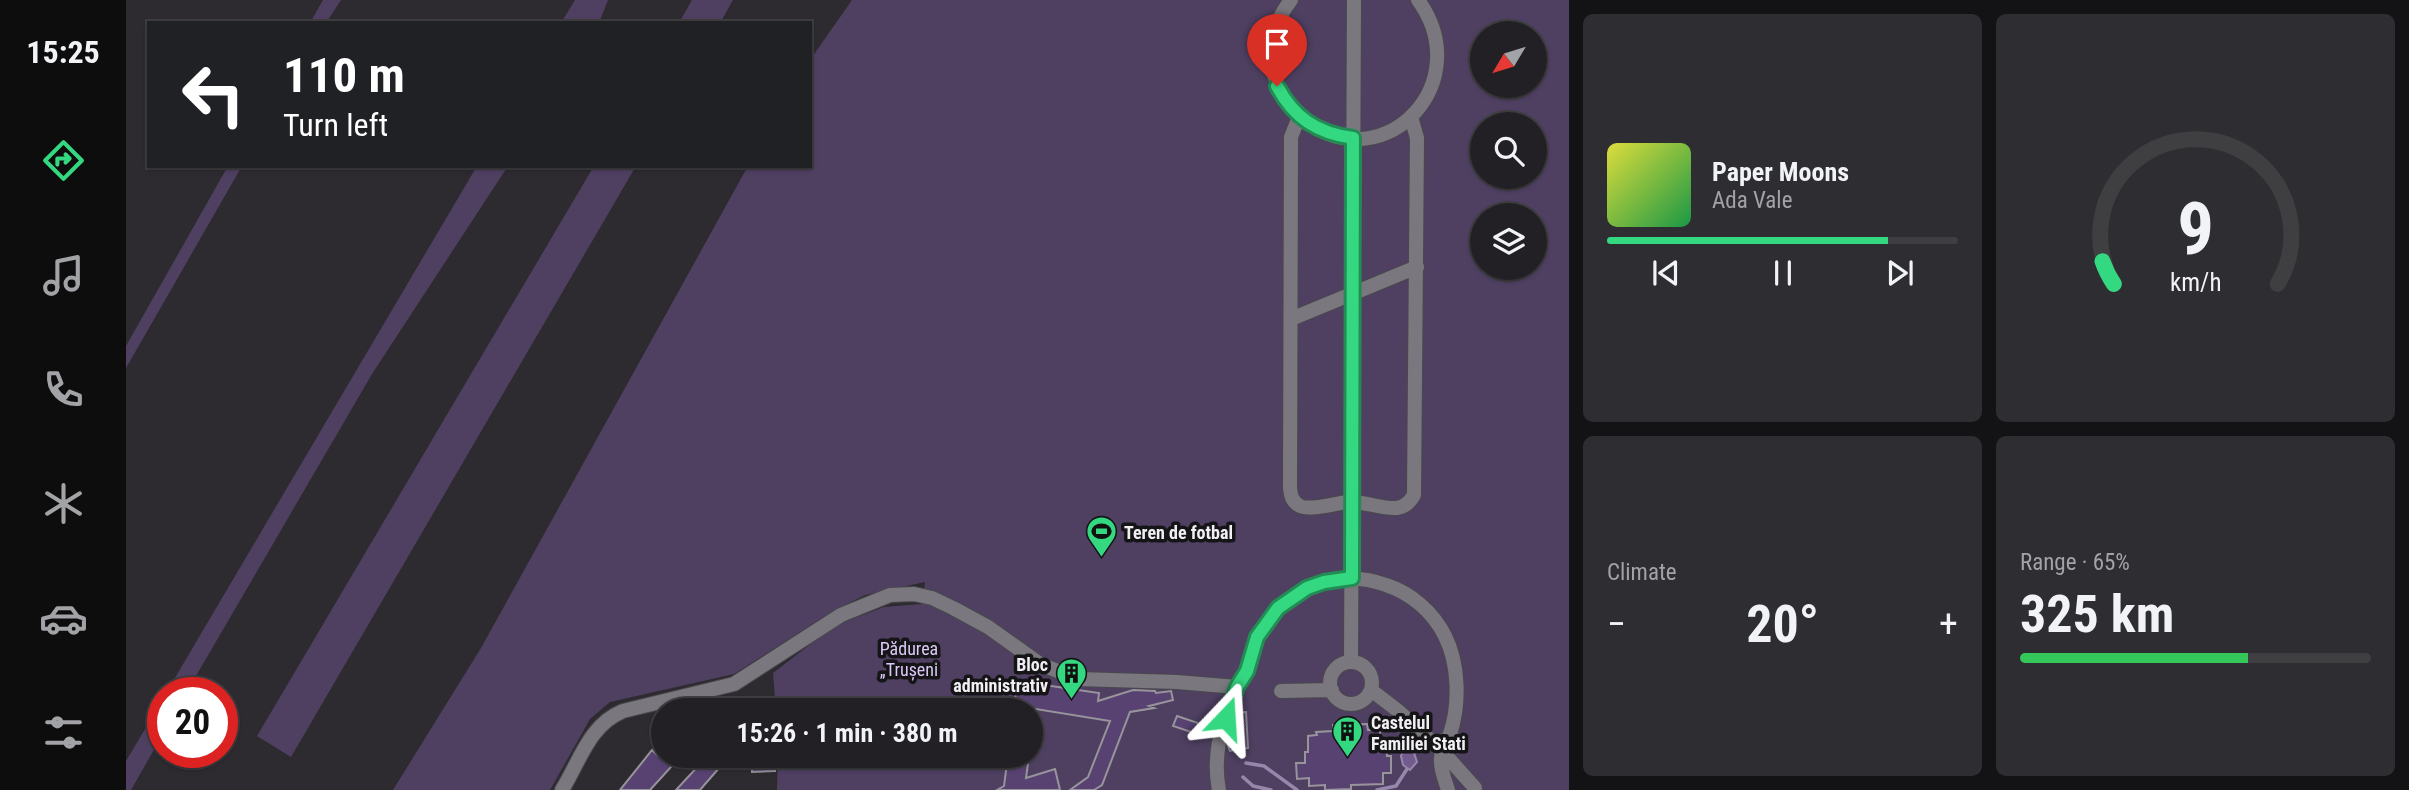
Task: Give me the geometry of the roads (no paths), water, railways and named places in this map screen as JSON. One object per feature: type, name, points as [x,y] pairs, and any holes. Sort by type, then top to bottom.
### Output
[{"type":"lane","points":[[1291,0],[1275,28],[1271,47],[1277,86],[1286,103],[1316,128],[1353,138],[1384,133],[1411,117],[1432,87],[1438,70],[1439,51],[1436,33],[1418,0]]},
{"type":"lane","points":[[1351,662],[1354,0]]},
{"type":"lane","points":[[1300,117],[1291,136],[1291,498],[1302,508],[1311,509],[1319,505],[1353,502],[1398,508],[1410,502],[1413,495],[1417,138],[1411,117]]},
{"type":"lane","points":[[1291,319],[1417,267]]},
{"type":"lane","points":[[1219,790],[1216,764],[1229,706],[1247,671],[1257,637],[1278,608],[1307,588],[1324,582],[1352,578],[1377,581],[1409,596],[1423,607],[1444,635],[1455,669],[1456,687],[1450,734],[1441,751],[1440,762],[1447,790]]},
{"type":"lane","points":[[562,790],[590,738],[610,717],[623,711],[734,684],[841,615],[890,595],[914,594],[932,598],[988,627],[1040,664],[1078,679],[1237,687]]},
{"type":"lane","points":[[1358,663],[1371,677],[1371,690],[1355,704],[1341,701],[1332,690],[1331,677],[1339,666],[1358,663]]},
{"type":"lane","points":[[1281,691],[1332,690]]},
{"type":"lane","points":[[1371,690],[1441,751],[1475,788]]},
{"type":"waterway","points":[[1246,763],[1264,766],[1297,790]]},
{"type":"waterway","points":[[1377,790],[1396,786],[1407,769]]},
{"type":"waterway","points":[[1243,777],[1253,786],[1271,790]]},
{"type":"place","name":"Teren de fotbal","points":[[1101,559]]},
{"type":"place","name":"Bloc administrativ","points":[[1071,701]]},
{"type":"place","name":"Castelul Familiei Stati","points":[[1348,759]]},
{"type":"park label","name":"Pădurea „Trușeni","points":[[909,658]]}]
